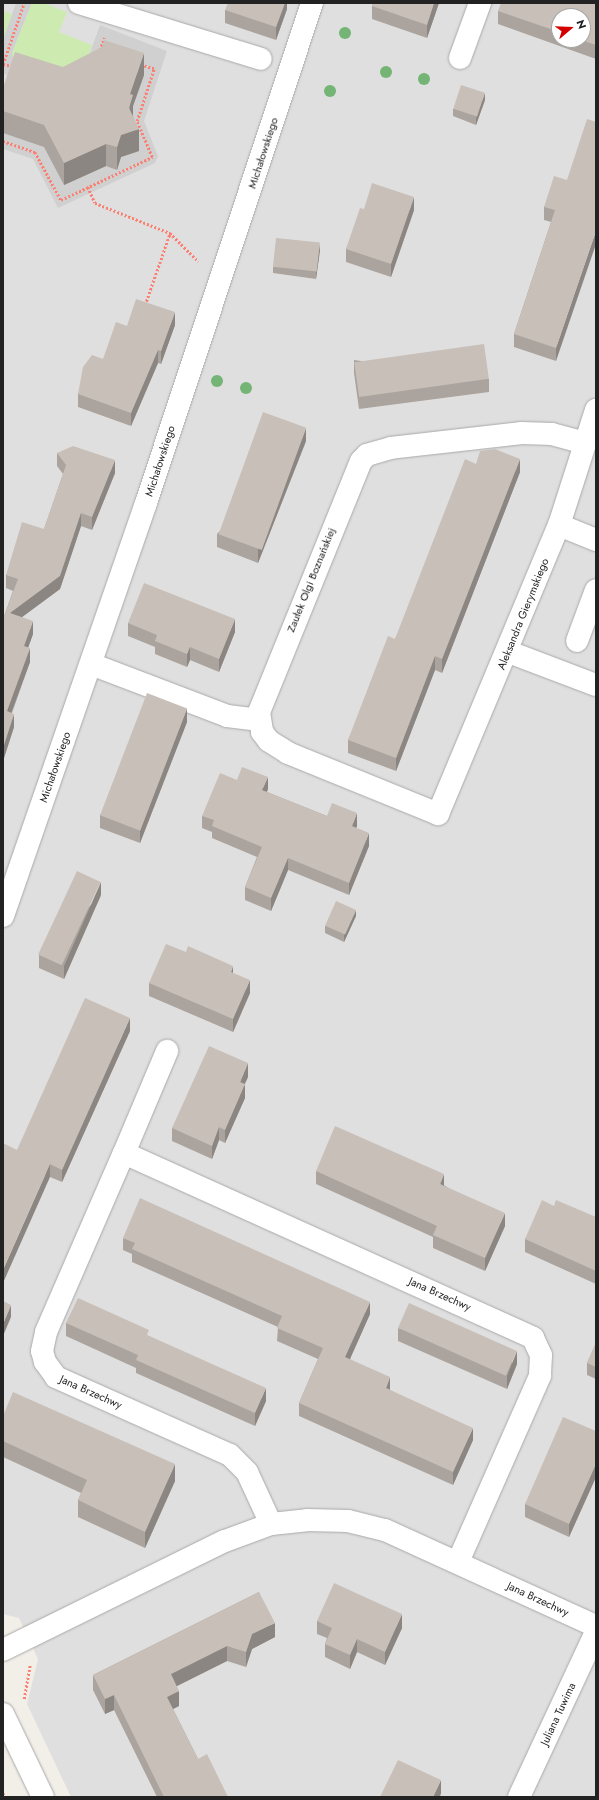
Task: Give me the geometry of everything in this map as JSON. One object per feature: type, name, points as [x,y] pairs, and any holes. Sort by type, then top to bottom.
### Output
[{"type":"street","points":[[79,3],[261,59]]},
{"type":"street","name":"Michałowskiego","points":[[3,916],[91,664],[222,276],[312,3]]},
{"type":"street","points":[[460,58],[480,3]]},
{"type":"street","name":"Aleksandra Gierymskiego","points":[[258,720],[262,732],[278,748],[438,814],[508,652],[559,525],[596,410]]},
{"type":"street","name":"Zaułek Olgi Boznańskiej","points":[[258,720],[355,470],[367,455],[391,448],[522,433],[552,434],[585,443]]},
{"type":"street","points":[[559,525],[596,540]]},
{"type":"street","points":[[577,641],[596,590]]},
{"type":"street","points":[[508,652],[596,685]]},
{"type":"street","points":[[91,664],[227,716],[258,720]]},
{"type":"street","name":"Jana Brzechwy","points":[[167,1051],[46,1332],[42,1351],[56,1377],[230,1455],[247,1472],[271,1524]]},
{"type":"street","name":"Jana Brzechwy","points":[[124,1153],[533,1338],[541,1355],[540,1376],[458,1562]]},
{"type":"street","name":"Jana Brzechwy","points":[[3,1650],[218,1544],[271,1524],[348,1521],[385,1530],[596,1626]]},
{"type":"street","name":"Juliana Tuwima","points":[[519,1797],[596,1632]]},
{"type":"street","points":[[3,1714],[43,1797]]},
{"type":"path","points":[[18,68],[3,64],[24,3]]},
{"type":"path","points":[[97,58],[100,51],[107,53]]},
{"type":"path","points":[[3,141],[36,152],[61,200],[152,157],[137,121],[154,69],[134,62]]},
{"type":"path","points":[[88,187],[95,202],[102,207],[170,233],[208,271],[222,276]]},
{"type":"path","points":[[144,307],[170,233]]},
{"type":"path","points":[[3,1793],[5,1797]]},
{"type":"shaded area","points":[[3,3],[596,3],[596,1797],[71,1797],[27,1704],[38,1659],[19,1618],[3,1614]]},
{"type":"shaded area","points":[[16,3],[32,3],[12,53],[87,61],[100,25],[167,51],[144,121],[158,156],[155,163],[58,208],[33,159],[3,149],[3,133],[117,169],[121,157],[139,151],[3,73],[3,39]]},
{"type":"green space","points":[[32,3],[43,3],[67,12],[59,32],[92,45],[87,62],[63,73],[13,59],[12,53]]},
{"type":"green space","points":[[3,11],[12,14],[3,39]]},
{"type":"building","points":[[228,3],[285,3],[276,27],[225,10]]},
{"type":"building","points":[[373,3],[434,3],[427,25],[372,6]]},
{"type":"building","points":[[501,3],[596,3],[596,45],[591,43],[591,8],[551,8],[551,29],[498,11]]},
{"type":"building","points":[[104,40],[144,53],[130,94],[133,95],[129,108],[139,129],[121,135],[117,147],[106,144],[64,163],[44,125],[3,111],[3,88],[15,52],[63,67],[102,47]]},
{"type":"building","points":[[461,85],[485,93],[477,117],[453,109]]},
{"type":"building","points":[[587,119],[596,122],[596,231],[556,348],[514,334],[555,210],[544,207],[554,176],[567,180]]},
{"type":"building","points":[[372,183],[414,197],[391,264],[346,249],[360,208],[364,209]]},
{"type":"building","points":[[276,238],[320,243],[317,271],[273,267]]},
{"type":"building","points":[[136,299],[175,312],[161,351],[158,350],[131,413],[78,394],[83,367],[92,355],[103,359],[116,322],[127,326]]},
{"type":"building","points":[[484,344],[489,379],[359,397],[354,362]]},
{"type":"building","points":[[263,412],[306,428],[262,550],[219,534]]},
{"type":"building","points":[[73,446],[115,460],[92,517],[81,513],[60,576],[10,613],[33,621],[24,646],[30,648],[7,711],[14,714],[3,748],[3,619],[18,579],[6,575],[22,522],[44,529],[66,465],[57,453]]},
{"type":"building","points":[[495,449],[520,459],[442,659],[435,656],[396,758],[348,740],[388,636],[395,639],[465,459],[476,464],[480,451]]},
{"type":"building","points":[[144,583],[235,619],[219,659],[190,647],[187,654],[155,641],[157,635],[128,623]]},
{"type":"building","points":[[147,693],[187,708],[140,831],[100,815]]},
{"type":"building","points":[[242,767],[268,777],[262,790],[327,816],[332,803],[357,813],[352,826],[369,833],[349,883],[288,858],[271,898],[245,887],[262,847],[212,826],[214,820],[202,816],[220,773],[237,780]]},
{"type":"building","points":[[77,871],[101,882],[62,965],[38,954]]},
{"type":"building","points":[[336,901],[356,910],[345,935],[325,926]]},
{"type":"building","points":[[166,944],[186,952],[188,946],[233,966],[231,972],[250,980],[233,1019],[149,983]]},
{"type":"building","points":[[85,998],[130,1018],[62,1170],[50,1164],[3,1270],[3,1143],[17,1150]]},
{"type":"building","points":[[209,1046],[248,1063],[240,1082],[245,1084],[225,1130],[219,1127],[212,1146],[172,1128]]},
{"type":"building","points":[[335,1126],[444,1174],[440,1184],[505,1213],[485,1258],[433,1235],[437,1226],[316,1171]]},
{"type":"building","points":[[140,1198],[370,1302],[345,1357],[390,1377],[386,1388],[473,1428],[453,1472],[299,1403],[323,1348],[277,1328],[282,1316],[132,1249],[135,1243],[123,1238]]},
{"type":"building","points":[[542,1200],[554,1206],[556,1200],[596,1217],[596,1271],[525,1239]]},
{"type":"building","points":[[78,1298],[149,1330],[147,1335],[266,1388],[255,1413],[136,1360],[138,1355],[66,1323]]},
{"type":"building","points":[[3,1301],[11,1305],[3,1324]]},
{"type":"building","points":[[409,1303],[517,1351],[506,1376],[398,1328]]},
{"type":"building","points":[[596,1343],[596,1367],[587,1363]]},
{"type":"building","points":[[13,1392],[175,1464],[145,1532],[78,1500],[87,1480],[3,1441],[3,1416]]},
{"type":"building","points":[[563,1417],[596,1431],[596,1464],[569,1524],[525,1504]]},
{"type":"building","points":[[334,1583],[402,1614],[385,1652],[357,1639],[350,1655],[325,1644],[332,1628],[317,1621]]},
{"type":"building","points":[[259,1592],[275,1623],[252,1634],[246,1652],[227,1646],[171,1674],[179,1691],[167,1697],[198,1759],[207,1754],[228,1797],[164,1797],[114,1695],[105,1699],[93,1675]]},
{"type":"building","points":[[398,1760],[441,1780],[433,1797],[380,1797]]}]
